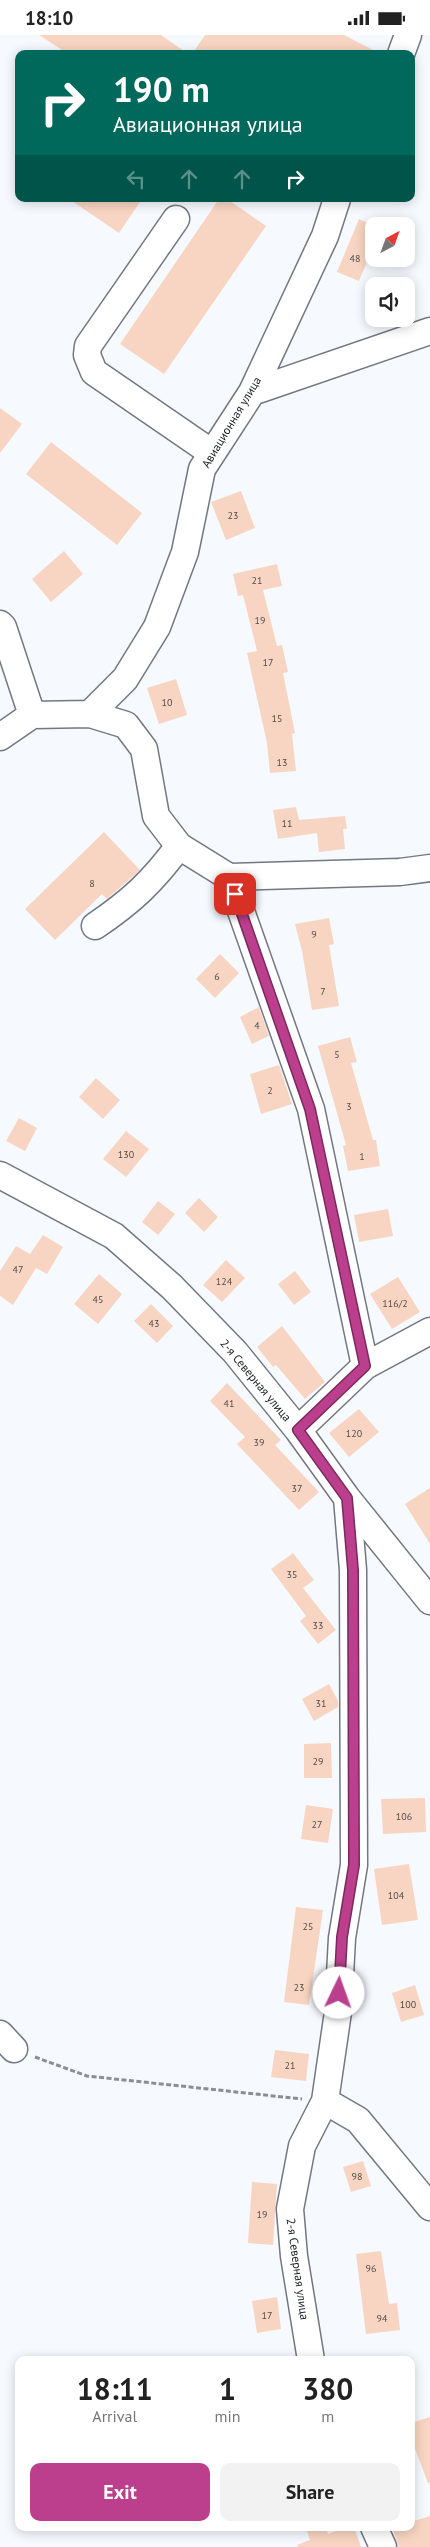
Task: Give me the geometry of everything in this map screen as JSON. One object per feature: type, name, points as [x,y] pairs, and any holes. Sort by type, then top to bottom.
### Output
[{"type":"street","points":[[402,50],[408,35]]},
{"type":"street","name":"Авиационная улица","points":[[90,714],[125,679],[157,627],[185,552],[202,469],[252,392],[325,236],[336,202]]},
{"type":"street","points":[[176,219],[88,346],[87,355],[94,373],[212,453]]},
{"type":"street","points":[[252,392],[430,331]]},
{"type":"street","points":[[0,624],[3,627],[32,715]]},
{"type":"street","points":[[0,737],[32,715],[90,714],[126,725],[144,749],[156,816],[179,846],[229,877],[400,872],[430,868]]},
{"type":"street","points":[[95,926],[128,904],[161,869],[179,846]]},
{"type":"street","points":[[229,877],[310,1109],[365,1366]]},
{"type":"street","name":"2-я Северная улица","points":[[0,1175],[114,1236],[172,1287],[235,1352],[298,1430],[347,1498],[353,1570],[354,1865],[342,1937],[338,2012],[325,2101],[302,2146],[290,2209],[294,2256],[310,2356]]},
{"type":"street","points":[[298,1430],[365,1366],[430,1331]]},
{"type":"street","points":[[347,1498],[430,1601]]},
{"type":"street","points":[[325,2101],[358,2120],[430,2207]]},
{"type":"street","points":[[376,2531],[383,2547]]},
{"type":"path","points":[[7,2042],[87,2076],[325,2101]]},
{"type":"building","points":[[39,35],[161,35],[182,50],[62,50]]},
{"type":"building","points":[[205,35],[344,35],[373,50],[195,50]]},
{"type":"building","points":[[73,202],[140,202],[119,233]]},
{"type":"building","points":[[217,202],[231,202],[266,226],[164,374],[120,344]]},
{"type":"building","points":[[359,219],[365,222],[365,267],[359,281],[337,272]]},
{"type":"building","points":[[0,408],[22,424],[0,453]]},
{"type":"building","points":[[51,442],[142,513],[117,545],[26,474]]},
{"type":"building","points":[[241,491],[255,528],[226,540],[211,502]]},
{"type":"building","points":[[64,551],[83,574],[51,602],[32,579]]},
{"type":"building","points":[[277,564],[282,586],[263,590],[277,646],[282,645],[288,672],[283,673],[295,733],[292,734],[296,771],[270,773],[267,743],[247,653],[257,651],[243,595],[238,596],[233,574]]},
{"type":"building","points":[[176,679],[187,715],[159,724],[147,688]]},
{"type":"building","points":[[296,807],[299,820],[345,816],[347,829],[343,829],[345,849],[319,852],[317,833],[278,839],[273,810]]},
{"type":"building","points":[[104,832],[140,870],[107,899],[102,894],[55,940],[25,909]]},
{"type":"building","points":[[329,918],[334,944],[329,945],[339,1006],[312,1010],[302,951],[295,924]]},
{"type":"building","points":[[220,954],[239,973],[215,998],[196,979]]},
{"type":"building","points":[[259,1007],[269,1036],[252,1044],[240,1017]]},
{"type":"building","points":[[350,1037],[357,1062],[351,1063],[373,1140],[376,1140],[380,1166],[348,1171],[343,1146],[346,1145],[318,1046]]},
{"type":"building","points":[[279,1065],[292,1104],[261,1114],[250,1074]]},
{"type":"building","points":[[96,1078],[120,1100],[103,1119],[79,1097]]},
{"type":"building","points":[[19,1118],[37,1128],[25,1151],[6,1141]]},
{"type":"building","points":[[126,1131],[149,1149],[126,1177],[103,1159]]},
{"type":"building","points":[[199,1198],[218,1217],[204,1232],[185,1213]]},
{"type":"building","points":[[158,1201],[175,1214],[158,1235],[142,1222]]},
{"type":"building","points":[[388,1209],[393,1236],[359,1242],[354,1215]]},
{"type":"building","points":[[43,1235],[63,1247],[47,1274],[36,1268],[13,1305],[0,1296],[0,1271],[16,1246],[30,1254]]},
{"type":"building","points":[[226,1260],[245,1278],[222,1302],[203,1285]]},
{"type":"building","points":[[295,1271],[311,1292],[294,1305],[278,1284]]},
{"type":"building","points":[[99,1274],[122,1294],[98,1324],[74,1304]]},
{"type":"building","points":[[398,1277],[420,1312],[392,1329],[370,1294]]},
{"type":"building","points":[[151,1304],[173,1326],[157,1343],[134,1321]]},
{"type":"building","points":[[282,1326],[325,1382],[305,1399],[276,1365],[273,1367],[257,1347]]},
{"type":"building","points":[[227,1383],[281,1440],[275,1445],[319,1492],[299,1510],[237,1444],[245,1437],[210,1401]]},
{"type":"building","points":[[359,1409],[379,1432],[349,1457],[329,1433]]},
{"type":"building","points":[[430,1488],[430,1544],[405,1504]]},
{"type":"building","points":[[293,1553],[314,1580],[303,1588],[336,1630],[318,1644],[300,1621],[306,1616],[271,1569]]},
{"type":"building","points":[[329,1684],[338,1701],[338,1707],[314,1721],[302,1699]]},
{"type":"building","points":[[331,1743],[332,1778],[304,1778],[304,1744]]},
{"type":"building","points":[[425,1798],[426,1832],[383,1834],[381,1799]]},
{"type":"building","points":[[306,1805],[333,1809],[328,1843],[301,1839]]},
{"type":"building","points":[[409,1864],[418,1920],[382,1925],[374,1869]]},
{"type":"building","points":[[296,1907],[323,1910],[309,2005],[284,2002]]},
{"type":"building","points":[[415,1985],[424,2015],[401,2022],[392,1993]]},
{"type":"building","points":[[275,2050],[309,2054],[306,2081],[271,2077]]},
{"type":"building","points":[[363,2161],[371,2186],[351,2192],[343,2167]]},
{"type":"building","points":[[252,2182],[277,2184],[273,2245],[248,2243]]},
{"type":"building","points":[[381,2251],[389,2304],[397,2303],[400,2330],[366,2334],[356,2254]]},
{"type":"building","points":[[277,2297],[281,2329],[257,2333],[252,2301]]},
{"type":"building","points":[[430,2417],[430,2483],[428,2483],[415,2449],[415,2422]]},
{"type":"building","points":[[430,2516],[430,2547],[399,2547],[393,2531],[415,2531],[415,2521]]},
{"type":"building","points":[[307,2531],[327,2531],[328,2534],[336,2531],[355,2531],[361,2547],[298,2547],[297,2545],[310,2540]]},
{"type":"route","points":[[235,894],[273,997],[310,1109],[365,1366],[345,1383],[298,1430],[347,1498],[353,1570],[354,1865],[342,1937],[339,1993]]}]
